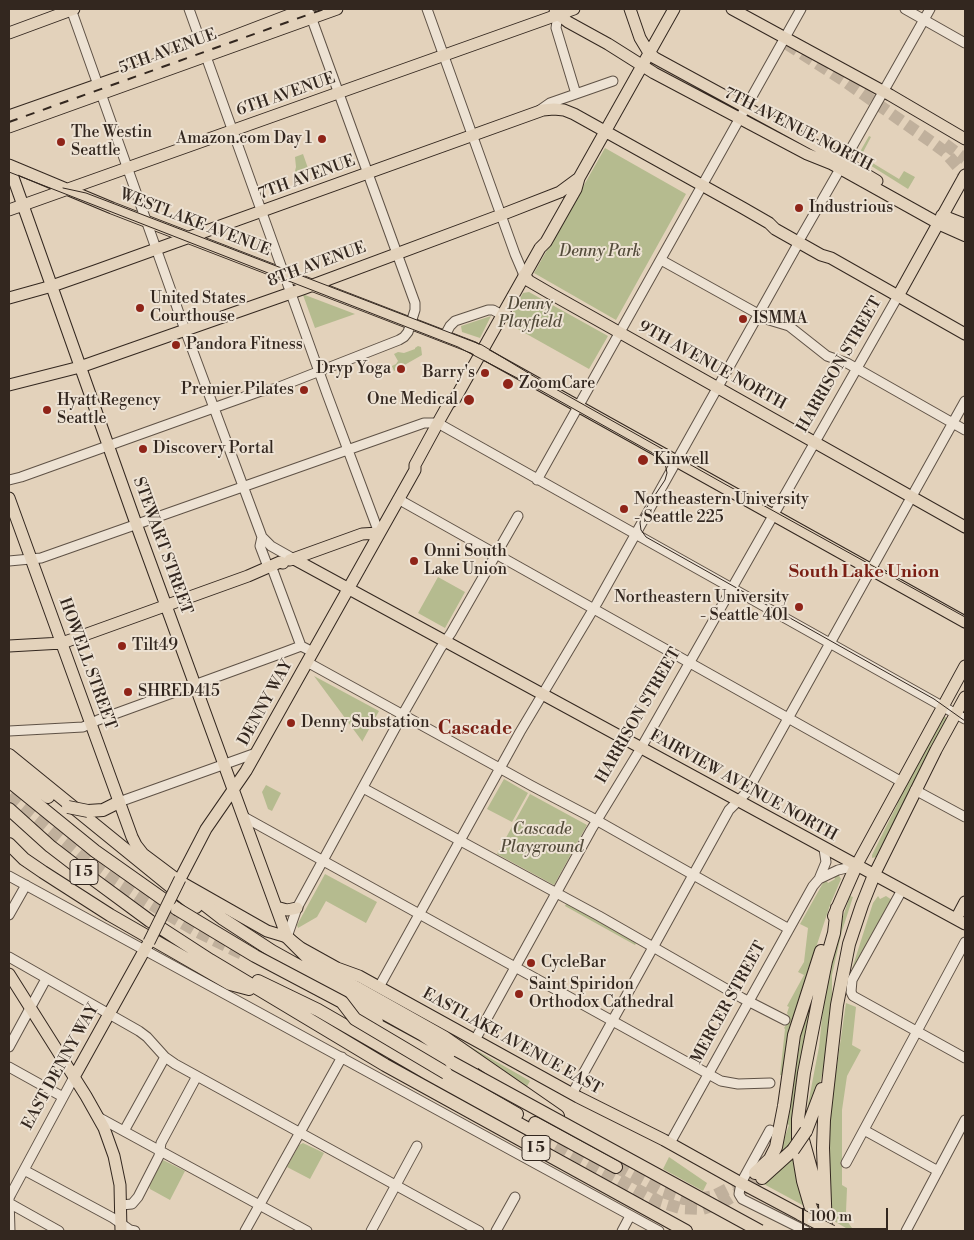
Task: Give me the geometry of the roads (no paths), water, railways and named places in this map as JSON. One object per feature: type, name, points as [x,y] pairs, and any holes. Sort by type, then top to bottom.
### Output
[{"type":"highway","points":[[940,220],[965,225]]},
{"type":"highway","points":[[940,220],[965,235]]},
{"type":"highway","points":[[9,755],[207,916],[301,984]]},
{"type":"highway","points":[[9,767],[43,793],[68,807],[88,811],[103,810],[119,802]]},
{"type":"highway","name":"I 5","points":[[9,781],[74,835],[144,886],[232,943],[760,1231]]},
{"type":"highway","name":"I 5","points":[[9,809],[50,846],[93,879],[150,921],[210,960],[385,1065],[686,1231]]},
{"type":"highway","points":[[9,844],[24,859],[43,872],[209,973],[230,984],[262,992]]},
{"type":"highway","points":[[9,859],[43,872]]},
{"type":"highway","points":[[856,866],[825,940],[796,1027],[776,1147],[770,1159],[757,1176],[793,1150],[806,1131],[826,1075],[848,944],[874,875]]},
{"type":"highway","points":[[179,881],[223,919],[272,951],[423,1035],[505,1094]]},
{"type":"highway","points":[[827,1229],[798,1119],[804,1073],[837,908]]},
{"type":"highway","points":[[287,937],[292,953],[312,973]]},
{"type":"highway","points":[[287,937],[313,963],[460,1047],[537,1100],[582,1134]]},
{"type":"highway","points":[[248,958],[301,984],[505,1094],[754,1231]]},
{"type":"highway","points":[[210,960],[314,1007],[427,1074],[616,1167]]},
{"type":"highway","points":[[342,1002],[356,1019],[546,1134]]},
{"type":"highway","points":[[827,1229],[823,1136],[834,1032]]},
{"type":"main road","points":[[9,33],[72,9]]},
{"type":"main road","name":"5TH AVENUE","points":[[9,127],[100,89],[308,12],[337,9]]},
{"type":"main road","name":"6TH AVENUE","points":[[9,210],[338,94],[555,12],[574,9]]},
{"type":"main road","points":[[630,9],[640,38],[649,54]]},
{"type":"main road","name":"DENNY WAY","points":[[147,946],[206,829],[234,790],[256,753],[414,470],[419,468],[440,424],[454,406],[454,399],[524,275],[540,248],[546,242],[576,189],[579,178],[604,132],[674,9]]},
{"type":"main road","points":[[732,9],[965,139]]},
{"type":"main road","name":"7TH AVENUE NORTH","points":[[555,12],[568,22],[643,64],[654,73],[743,113],[842,165],[940,220]]},
{"type":"main road","name":"7TH AVENUE NORTH","points":[[649,54],[743,113]]},
{"type":"main road","name":"5TH AVENUE","points":[[9,116],[100,89]]},
{"type":"main road","points":[[538,112],[554,108],[564,110],[769,223],[779,224],[800,240],[824,250],[831,258],[965,334]]},
{"type":"main road","name":"7TH AVENUE","points":[[9,298],[52,286],[189,238],[538,112]]},
{"type":"main road","name":"WESTLAKE AVENUE","points":[[9,166],[146,222],[481,352],[965,622]]},
{"type":"main road","name":"STEWART STREET","points":[[9,166],[136,524],[287,937]]},
{"type":"main road","name":"HARRISON STREET","points":[[898,296],[965,175]]},
{"type":"main road","name":"DENNY WAY","points":[[540,248],[541,240],[563,200],[571,186],[579,178]]},
{"type":"main road","name":"8TH AVENUE","points":[[9,385],[80,366],[310,286],[560,192],[579,178]]},
{"type":"main road","points":[[548,196],[554,196],[563,200]]},
{"type":"main road","name":"9TH AVENUE NORTH","points":[[524,275],[530,281],[620,333],[965,527]]},
{"type":"main road","name":"HOWELL STREET","points":[[9,498],[134,841]]},
{"type":"main road","points":[[9,646],[62,643],[362,534],[379,533]]},
{"type":"main road","name":"FAIRVIEW AVENUE NORTH","points":[[276,565],[348,589],[544,694],[824,849],[961,921]]},
{"type":"main road","points":[[856,866],[965,666]]},
{"type":"main road","points":[[874,875],[915,790],[960,717],[965,697]]},
{"type":"main road","name":"EASTLAKE AVENUE EAST","points":[[134,841],[143,854],[179,881],[267,931],[287,937],[301,948],[379,987],[572,1094],[670,1143],[741,1184],[827,1229]]},
{"type":"main road","points":[[961,921],[965,902]]},
{"type":"main road","points":[[276,907],[287,910],[297,908]]},
{"type":"main road","name":"EAST DENNY WAY","points":[[74,1078],[147,946]]},
{"type":"main road","points":[[9,974],[98,1117],[114,1156],[122,1205],[121,1228]]},
{"type":"street","points":[[72,9],[146,222],[242,488],[262,538],[271,546],[302,646],[310,657],[403,715],[789,929]]},
{"type":"street","points":[[189,9],[379,533]]},
{"type":"street","points":[[427,9],[524,275]]},
{"type":"street","points":[[538,480],[801,9]]},
{"type":"street","points":[[905,9],[965,43]]},
{"type":"street","points":[[379,987],[459,841],[676,462],[930,9]]},
{"type":"street","points":[[9,480],[14,480],[261,391],[274,389],[404,337],[408,332],[415,305],[308,12]]},
{"type":"street","points":[[555,12],[556,28],[576,94]]},
{"type":"street","name":"7TH AVENUE","points":[[538,112],[550,103],[613,81]]},
{"type":"street","points":[[662,260],[769,320],[789,326],[827,356],[856,368],[965,430]]},
{"type":"street","name":"HARRISON STREET","points":[[475,1040],[597,821],[641,748],[898,296]]},
{"type":"street","points":[[444,337],[450,326],[455,322],[488,310],[493,310],[502,315]]},
{"type":"street","points":[[572,1094],[729,811],[747,792],[831,644],[965,401]]},
{"type":"street","points":[[9,561],[41,558],[424,423],[440,424],[960,717]]},
{"type":"street","points":[[398,499],[902,782]]},
{"type":"street","points":[[287,937],[297,908],[323,860],[403,715],[518,516]]},
{"type":"street","points":[[262,538],[260,546],[276,565]]},
{"type":"street","points":[[9,731],[82,728],[195,684],[302,646]]},
{"type":"street","points":[[119,802],[256,753]]},
{"type":"street","points":[[363,788],[785,1020]]},
{"type":"street","points":[[915,790],[965,817]]},
{"type":"street","points":[[244,817],[721,1081],[730,1083],[770,1083]]},
{"type":"street","name":"MERCER STREET","points":[[670,1143],[813,886],[819,879],[826,862],[824,849]]},
{"type":"street","points":[[819,879],[838,870],[856,866]]},
{"type":"street","points":[[9,876],[147,946],[659,1231]]},
{"type":"street","points":[[9,915],[26,885]]},
{"type":"street","points":[[902,890],[852,980],[851,992],[853,996],[965,1058]]},
{"type":"street","points":[[846,1163],[964,947]]},
{"type":"street","points":[[9,958],[146,1036],[165,1057],[197,1076],[479,1231]]},
{"type":"street","points":[[9,1047],[46,979]]},
{"type":"street","points":[[245,1231],[342,1056]]},
{"type":"street","points":[[124,1132],[165,1057]]},
{"type":"street","points":[[9,1066],[63,1097]]},
{"type":"street","points":[[122,1205],[132,1204],[135,1201],[159,1156],[161,1143],[197,1076]]},
{"type":"street","name":"EAST DENNY WAY","points":[[10,1231],[9,1204],[11,1194],[74,1078]]},
{"type":"street","points":[[98,1117],[307,1231]]},
{"type":"street","points":[[906,1231],[965,1120]]},
{"type":"street","points":[[770,1130],[741,1184],[739,1194],[742,1199],[806,1231]]},
{"type":"street","points":[[864,1130],[938,1171]]},
{"type":"street","points":[[371,1231],[417,1146]]},
{"type":"street","points":[[24,1170],[121,1228],[135,1231]]},
{"type":"street","points":[[496,1231],[515,1197]]},
{"type":"street","points":[[9,1204],[59,1231]]},
{"type":"street","points":[[622,1231],[630,1216]]},
{"type":"tunnel","points":[[787,44],[843,80],[933,143],[945,152],[965,175]]},
{"type":"tunnel","points":[[945,144],[965,159]]},
{"type":"tunnel","points":[[9,796],[79,855],[109,877],[196,931],[244,955]]},
{"type":"tunnel","points":[[541,1136],[660,1202],[680,1208],[702,1209],[722,1203],[760,1179]]},
{"type":"tunnel","points":[[616,1167],[660,1191],[684,1199],[714,1196],[745,1180]]},
{"type":"tram line","points":[[9,172],[458,347],[658,456],[665,463],[667,473],[665,480],[641,516],[641,530],[646,537],[934,699],[965,721]]},
{"type":"tram line","points":[[63,188],[86,193],[482,345],[545,383],[965,617]]},
{"type":"railway","points":[[9,122],[324,9]]},
{"type":"place","name":"Amazon.com Day 1","points":[[322,139]]},
{"type":"place","name":"The Westin Seattle","points":[[61,142]]},
{"type":"place","name":"Industrious","points":[[799,208]]},
{"type":"place","name":"United States Courthouse","points":[[140,308]]},
{"type":"place","name":"ISMMA","points":[[743,319]]},
{"type":"place","name":"Pandora Fitness","points":[[176,345]]},
{"type":"place","name":"Dryp Yoga","points":[[401,369]]},
{"type":"place","name":"Barry's","points":[[485,373]]},
{"type":"place","name":"ZoomCare","points":[[508,384]]},
{"type":"place","name":"Premier Pilates","points":[[304,390]]},
{"type":"place","name":"One Medical","points":[[469,400]]},
{"type":"place","name":"Hyatt Regency Seattle","points":[[47,410]]},
{"type":"place","name":"Discovery Portal","points":[[143,449]]},
{"type":"place","name":"Kinwell","points":[[643,460]]},
{"type":"place","name":"Northeastern University - Seattle 225","points":[[624,509]]},
{"type":"place","name":"Onni South Lake Union","points":[[414,561]]},
{"type":"place","name":"Northeastern University - Seattle 401","points":[[799,607]]},
{"type":"place","name":"Tilt49","points":[[122,646]]},
{"type":"place","name":"SHRED415","points":[[128,692]]},
{"type":"place","name":"Denny Substation","points":[[291,723]]},
{"type":"place","name":"CycleBar","points":[[531,963]]},
{"type":"place","name":"Saint Spiridon Orthodox Cathedral","points":[[519,994]]},
{"type":"district","name":"South Lake Union","points":[[864,573]]},
{"type":"district","name":"Cascade","points":[[475,729]]},
{"type":"park label","name":"Denny Park","points":[[600,252]]},
{"type":"park label","name":"Denny Playfield","points":[[530,314]]},
{"type":"park label","name":"Cascade Playground","points":[[542,839]]}]
